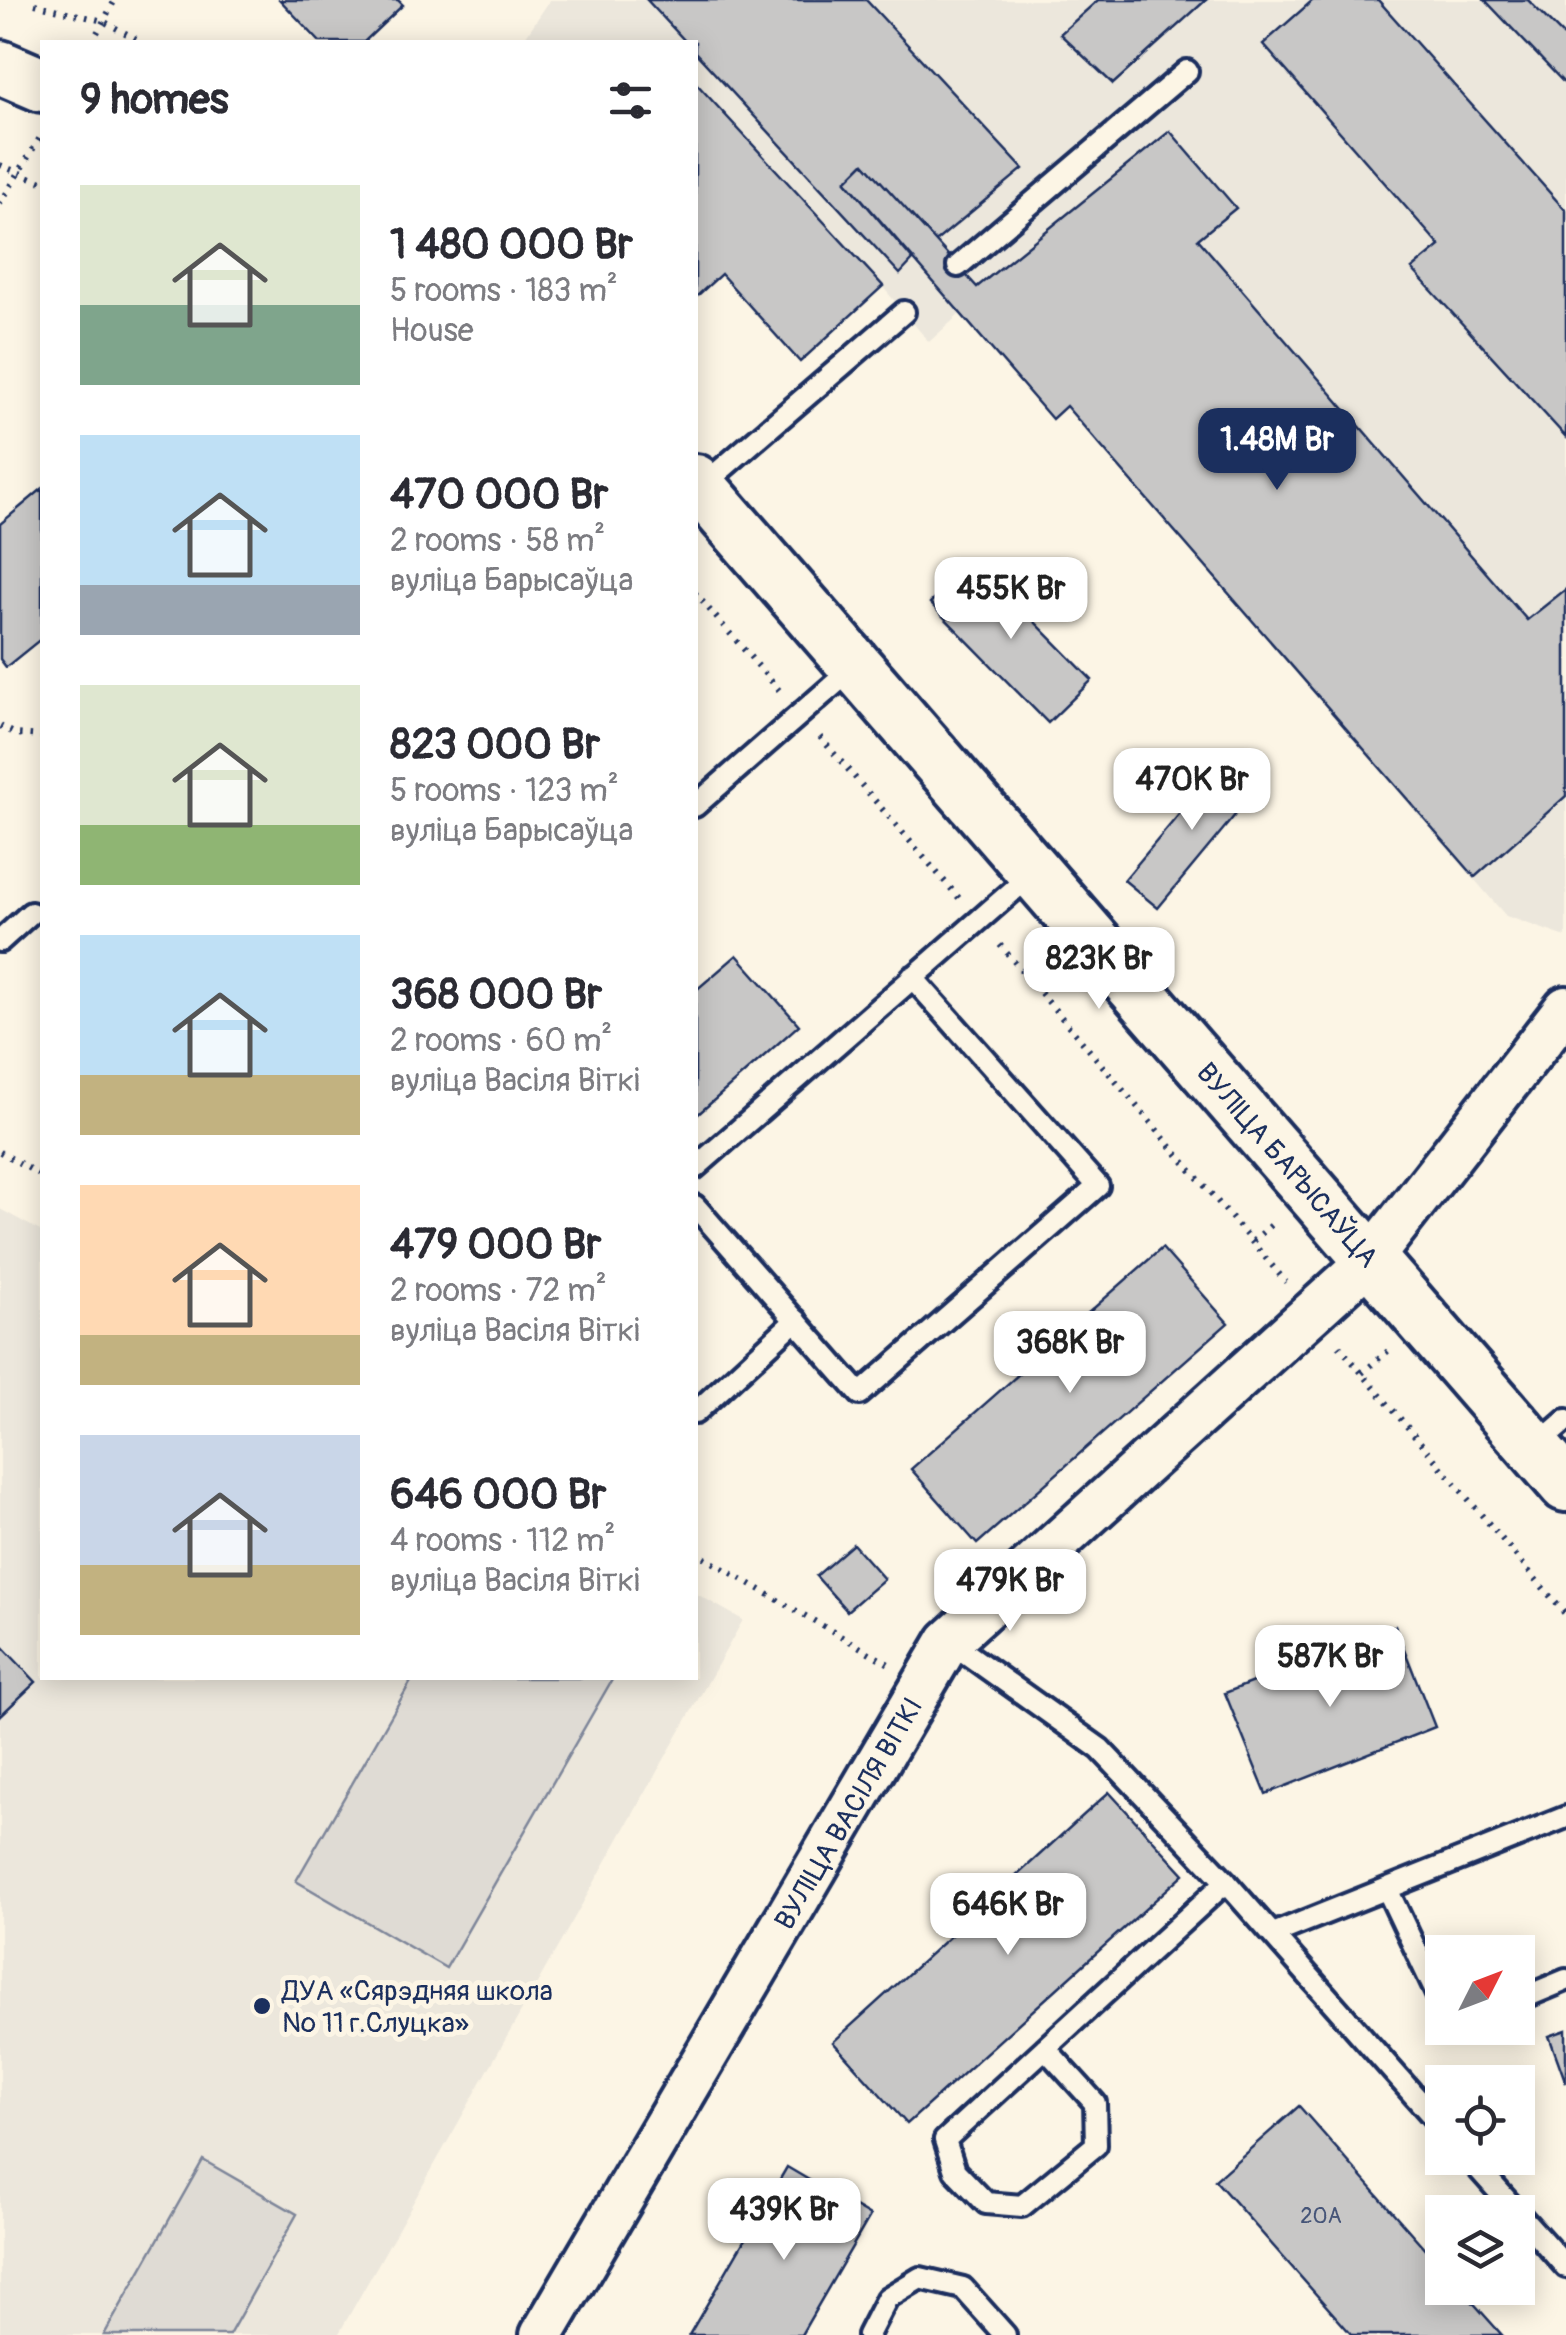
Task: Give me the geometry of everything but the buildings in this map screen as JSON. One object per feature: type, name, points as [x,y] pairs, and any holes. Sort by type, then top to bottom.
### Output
[{"type":"street","points":[[0,66],[40,84]]},
{"type":"street","name":"ВУЛІЦА БАРЫСАЎЦА","points":[[698,484],[1368,1262],[1555,1451]]},
{"type":"street","name":"ВУЛІЦА ВАСІЛЯ ВІТКІ","points":[[542,2335],[949,1641],[1368,1262],[1566,1008]]},
{"type":"lane","points":[[958,266],[1186,71]]},
{"type":"lane","points":[[698,484],[904,312]]},
{"type":"lane","points":[[698,803],[856,666]]},
{"type":"lane","points":[[698,1165],[1033,872]]},
{"type":"lane","points":[[0,941],[31,913]]},
{"type":"lane","points":[[698,1209],[860,1394],[1098,1186],[912,977]]},
{"type":"lane","points":[[698,1409],[796,1320]]},
{"type":"lane","points":[[949,1641],[1100,1749],[1226,1882],[1425,2108]]},
{"type":"lane","points":[[1273,1934],[1566,1817]]},
{"type":"lane","points":[[1046,2048],[1095,2103],[1096,2145],[1022,2206],[986,2203],[955,2171],[945,2140],[1226,1882]]},
{"type":"lane","points":[[1386,1889],[1425,1970]]},
{"type":"lane","points":[[1535,1993],[1566,1980]]},
{"type":"lane","points":[[1485,2175],[1566,2267]]},
{"type":"lane","points":[[868,2335],[887,2298],[920,2278],[963,2288],[1004,2335]]},
{"type":"path","points":[[93,40],[115,0]]},
{"type":"path","points":[[36,4],[103,21],[138,40]]},
{"type":"path","points":[[0,204],[40,137]]},
{"type":"path","points":[[0,166],[40,181]]},
{"type":"path","points":[[698,595],[1566,1615]]},
{"type":"path","points":[[0,726],[16,734],[40,736]]},
{"type":"path","points":[[0,1152],[40,1175]]},
{"type":"path","points":[[698,1554],[893,1666]]},
{"type":"shaded area","points":[[550,0],[1566,0],[1566,937],[1506,916],[1066,407],[1052,419],[960,314],[929,342],[882,286],[800,362],[721,275],[698,295],[698,40],[523,40]]},
{"type":"shaded area","name":"ДУА «Сярэдняя школа № 11 г.Слуцка»","points":[[0,1209],[40,1231],[40,1680],[698,1680],[698,1595],[743,1620],[338,2335],[0,2335]]},
{"type":"shaded area","points":[[412,1680],[612,1680],[446,1968],[296,1881]]},
{"type":"shaded area","points":[[203,2160],[297,2214],[229,2335],[104,2335]]},
{"type":"place","name":"ДУА «Сярэдняя школа № 11 г.Слуцка»","points":[[262,2006]]}]
